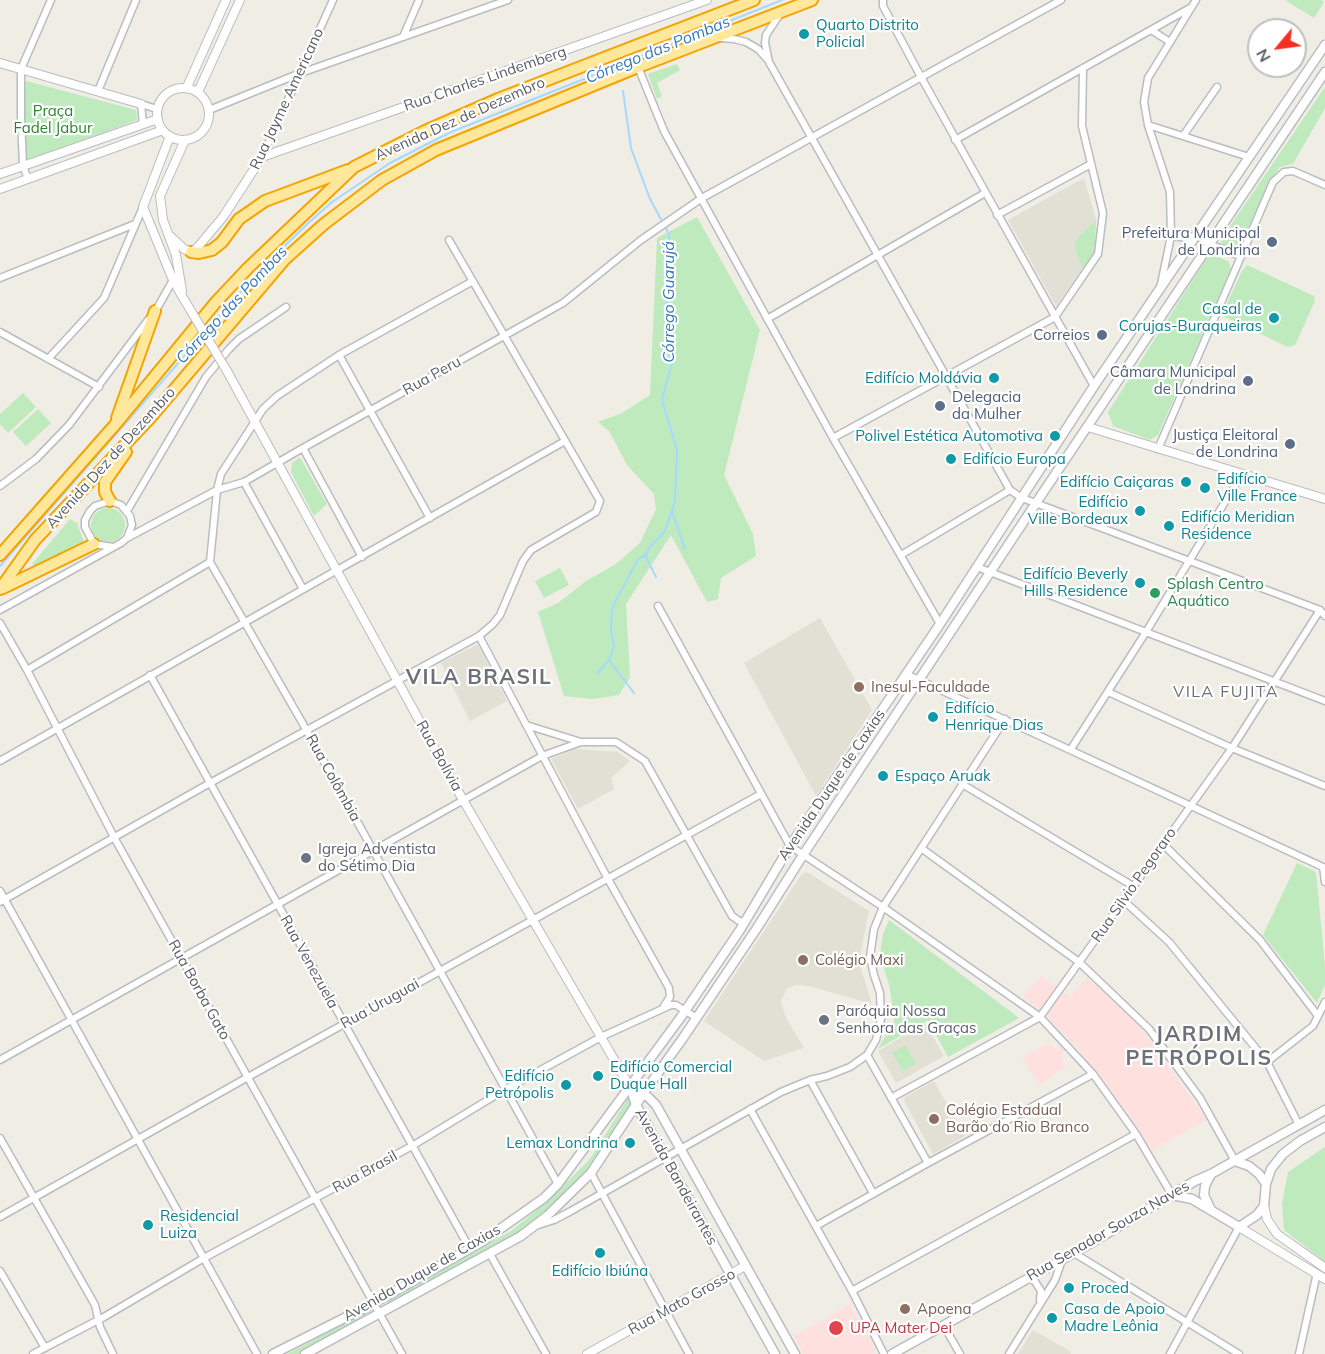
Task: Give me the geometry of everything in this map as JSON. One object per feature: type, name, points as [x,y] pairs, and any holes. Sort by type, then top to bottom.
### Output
[{"type":"highway","name":"Avenida Dez de Dezembro","points":[[0,555],[114,426],[216,302],[248,268],[354,167],[425,131],[498,99],[754,0]]},
{"type":"highway","name":"Avenida Dez de Dezembro","points":[[0,589],[35,540],[151,417],[285,259],[324,224],[382,180],[436,150],[639,67],[812,0]]},
{"type":"highway","points":[[191,252],[212,250],[222,242],[239,219],[265,201],[354,167]]},
{"type":"highway","points":[[114,426],[155,311]]},
{"type":"highway","points":[[110,501],[105,492],[105,482],[151,417]]},
{"type":"highway","points":[[0,589],[94,544]]},
{"type":"main road","name":"Avenida Duque de Caxias","points":[[273,1354],[374,1303],[470,1249],[544,1198],[558,1184],[630,1088],[740,930],[790,846],[940,624],[1094,386],[1325,45]]},
{"type":"main road","name":"Avenida Duque de Caxias","points":[[305,1354],[490,1254],[534,1226],[591,1173],[757,928],[1036,503],[1325,72]]},
{"type":"main road","points":[[1105,371],[1119,381]]},
{"type":"main road","points":[[1045,462],[1058,471]]},
{"type":"main road","points":[[962,590],[968,599],[962,616]]},
{"type":"main road","points":[[855,778],[849,773],[849,769],[866,734]]},
{"type":"main road","points":[[745,922],[753,923],[757,928]]},
{"type":"main road","points":[[740,930],[744,936],[751,937]]},
{"type":"main road","name":"Avenida Bandeirantes","points":[[630,1088],[656,1104],[795,1354]]},
{"type":"main road","name":"Avenida Bandeirantes","points":[[630,1088],[636,1105],[775,1354]]},
{"type":"main road","name":"Rua Senador Souza Naves","points":[[892,1354],[1034,1280],[1062,1260],[1195,1181],[1325,1110]]},
{"type":"main road","points":[[1172,1195],[1192,1199],[1239,1227],[1257,1215],[1264,1206],[1266,1184],[1271,1169],[1282,1154],[1325,1127]]},
{"type":"main road","points":[[1235,1161],[1249,1166],[1266,1184]]},
{"type":"main road","points":[[1210,1210],[1204,1195],[1205,1186],[1211,1174]]},
{"type":"street","points":[[28,179],[23,166],[21,69],[51,0]]},
{"type":"street","points":[[98,91],[136,0]]},
{"type":"street","points":[[187,87],[226,0]]},
{"type":"street","points":[[198,92],[240,0]]},
{"type":"street","name":"Rua Jayme Americano","points":[[191,252],[213,230],[262,157],[333,0]]},
{"type":"street","points":[[403,37],[419,0]]},
{"type":"street","name":"Rua Charles Lindemberg","points":[[262,157],[707,0]]},
{"type":"street","points":[[883,0],[883,6],[955,140],[1094,386]]},
{"type":"street","name":"Rua Peru","points":[[128,538],[217,490],[244,482],[563,303],[702,198],[1061,0]]},
{"type":"street","points":[[1160,289],[1171,236],[1170,192],[1148,125],[1144,102],[1148,78],[1196,0]]},
{"type":"street","points":[[209,113],[298,74],[504,1]]},
{"type":"street","points":[[955,140],[1192,7]]},
{"type":"street","points":[[769,62],[766,35],[781,13]]},
{"type":"street","points":[[1151,30],[1170,42]]},
{"type":"street","points":[[714,38],[746,42],[758,49],[769,62],[1010,490],[1022,498],[1320,610],[1325,616]]},
{"type":"street","points":[[0,63],[158,109]]},
{"type":"street","points":[[639,67],[664,131],[940,624]]},
{"type":"street","points":[[834,438],[1055,317],[1098,254],[1103,213],[1082,126],[1083,68]]},
{"type":"street","points":[[187,87],[198,92],[205,99],[209,113],[203,131],[196,137],[184,140],[166,133],[158,119],[161,99],[168,92],[177,88],[187,87]]},
{"type":"street","points":[[1183,136],[1218,87]]},
{"type":"street","points":[[141,104],[143,124]]},
{"type":"street","points":[[0,174],[158,119]]},
{"type":"street","points":[[1148,125],[1249,157]]},
{"type":"street","points":[[0,189],[166,133]]},
{"type":"street","points":[[48,359],[104,298],[144,204],[166,133]]},
{"type":"street","points":[[184,140],[160,196],[163,220],[171,236],[176,243],[191,252]]},
{"type":"street","points":[[997,215],[1091,164]]},
{"type":"street","points":[[1158,449],[1276,177],[1284,172],[1293,171],[1325,185]]},
{"type":"street","points":[[768,319],[878,253],[985,193]]},
{"type":"street","name":"Rua Bolívia","points":[[144,204],[173,280],[255,421],[464,800],[630,1088]]},
{"type":"street","points":[[0,278],[135,224]]},
{"type":"street","points":[[1171,236],[1188,238],[1196,235],[1209,244],[1240,256]]},
{"type":"street","points":[[171,236],[182,296]]},
{"type":"street","points":[[2,901],[210,783],[479,636],[500,615],[523,561],[531,550],[596,512],[600,501],[449,240]]},
{"type":"street","points":[[0,486],[36,459],[69,425],[155,311],[173,280]]},
{"type":"street","points":[[27,670],[210,562],[217,490],[221,474],[263,409],[277,396],[339,355],[473,281]]},
{"type":"street","points":[[127,511],[212,370],[239,339],[286,307]]},
{"type":"street","points":[[0,332],[99,387]]},
{"type":"street","points":[[339,355],[430,518]]},
{"type":"street","points":[[1088,428],[1325,499]]},
{"type":"street","points":[[0,760],[566,441]]},
{"type":"street","points":[[303,448],[362,557]]},
{"type":"street","points":[[1071,750],[1242,474]]},
{"type":"street","points":[[244,482],[303,589]]},
{"type":"street","points":[[901,555],[1010,490]]},
{"type":"street","points":[[0,610],[128,538],[132,525],[127,511],[121,505],[110,501],[95,506],[90,511],[85,520],[85,527],[94,544]]},
{"type":"street","points":[[132,525],[145,528]]},
{"type":"street","points":[[94,544],[113,547]]},
{"type":"street","points":[[84,562],[94,544]]},
{"type":"street","name":"Rua Colômbia","points":[[210,562],[307,731],[558,1184]]},
{"type":"street","points":[[976,567],[1325,701]]},
{"type":"street","points":[[658,606],[790,846],[884,907],[1040,1017],[1093,1074],[1136,1134],[1172,1195]]},
{"type":"street","name":"Rua Silvio Pegoraro","points":[[891,1098],[1040,1017],[1232,748],[1320,610]]},
{"type":"street","name":"Rua Borba Gato","points":[[0,623],[115,838],[402,1354]]},
{"type":"street","points":[[479,636],[608,879],[669,987],[670,997],[664,1006]]},
{"type":"street","points":[[906,674],[1324,867],[1325,882]]},
{"type":"street","name":"Rua Venezuela","points":[[150,675],[470,1249]]},
{"type":"street","points":[[1108,692],[1232,748],[1325,786]]},
{"type":"street","points":[[534,1226],[554,1220],[781,1092],[850,1067],[867,1055],[876,1040],[882,1019],[880,993],[873,975],[870,957],[874,929],[884,907],[1005,718]]},
{"type":"street","points":[[526,725],[581,742],[616,742],[645,761],[732,916],[745,922]]},
{"type":"street","points":[[0,1060],[542,756],[581,742]]},
{"type":"street","points":[[963,784],[1133,886]]},
{"type":"street","name":"Rua Uruguai","points":[[0,1217],[248,1077],[761,794]]},
{"type":"street","points":[[1163,844],[1260,940],[1318,1016]]},
{"type":"street","points":[[921,848],[1079,962],[1149,1029],[1200,1098],[1235,1161]]},
{"type":"street","points":[[0,891],[2,901],[72,1020],[257,1354]]},
{"type":"street","points":[[1123,900],[1169,942],[1268,1062],[1299,1125]]},
{"type":"street","points":[[1268,1062],[1313,1026],[1325,1002]]},
{"type":"street","points":[[664,1006],[675,1005],[697,1018]]},
{"type":"street","name":"Rua Brasil","points":[[33,1354],[98,1320],[204,1258],[412,1146],[506,1089],[601,1037],[664,1006]]},
{"type":"street","points":[[867,1055],[928,1163]]},
{"type":"street","points":[[816,1226],[1093,1074]]},
{"type":"street","points":[[810,1080],[873,1193]]},
{"type":"street","points":[[750,1109],[852,1291],[884,1354]]},
{"type":"street","points":[[852,1291],[1136,1134]]},
{"type":"street","points":[[0,1138],[95,1305],[103,1334],[114,1354]]},
{"type":"street","points":[[591,1173],[690,1354]]},
{"type":"street","points":[[1264,1206],[1267,1219],[1277,1234],[1325,1268]]},
{"type":"street","points":[[1170,1354],[1239,1227],[1325,1278]]},
{"type":"street","points":[[1074,1253],[1187,1321],[1235,1353]]},
{"type":"street","points":[[490,1254],[546,1354]]},
{"type":"street","points":[[1299,1354],[1317,1273],[1313,1261],[1307,1255]]},
{"type":"street","points":[[1009,1354],[1060,1270],[1062,1260]]},
{"type":"street","name":"Rua Mato Grosso","points":[[586,1354],[745,1266]]},
{"type":"street","points":[[0,1271],[45,1348]]},
{"type":"street","points":[[1034,1280],[1047,1286],[1052,1284]]},
{"type":"street","points":[[1034,1280],[1041,1291],[1039,1304]]},
{"type":"street","points":[[944,1326],[960,1354]]},
{"type":"shaded area","points":[[1084,178],[1096,219],[1079,236],[1074,245],[1082,269],[1056,306],[1008,220]]},
{"type":"shaded area","points":[[820,618],[872,710],[816,796],[744,663]]},
{"type":"shaded area","points":[[478,644],[507,701],[470,721],[441,663]]},
{"type":"shaded area","points":[[575,749],[618,752],[630,761],[611,778],[614,789],[578,809],[551,759]]},
{"type":"shaded area","name":"Colégio Maxi","points":[[807,872],[869,911],[861,951],[861,969],[872,1004],[809,986],[797,985],[787,988],[781,1001],[785,1016],[804,1048],[764,1061],[704,1021],[802,874]]},
{"type":"shaded area","points":[[1041,976],[1070,997],[1087,977],[1137,1022],[1207,1120],[1151,1151],[1074,1043],[1060,1055],[1066,1066],[1039,1085],[1022,1058],[1049,1043],[1056,1050],[1068,1038],[1023,995]]},
{"type":"shaded area","name":"Colégio Estadual Barão do Rio Branco","points":[[925,1023],[944,1056],[896,1083],[878,1051]]},
{"type":"shaded area","name":"Colégio Estadual Barão do Rio Branco","points":[[934,1081],[965,1136],[933,1154],[904,1101],[905,1097]]},
{"type":"shaded area","name":"UPA Mater Dei","points":[[850,1304],[876,1351],[871,1354],[803,1354],[794,1336]]},
{"type":"shaded area","points":[[1033,1330],[1068,1350],[1071,1354],[1018,1354]]},
{"type":"green space","points":[[1285,0],[1321,0],[1324,2],[1314,18]]},
{"type":"green space","points":[[677,64],[680,70],[657,83],[662,96],[657,99],[648,74]]},
{"type":"green space","name":"Praça Fadel Jabur","points":[[26,81],[136,110],[137,120],[27,162],[23,118]]},
{"type":"green space","points":[[1325,87],[1325,108],[1293,164],[1280,167],[1274,175],[1237,250],[1233,251],[1222,246],[1224,235]]},
{"type":"green space","points":[[697,217],[760,330],[724,475],[753,534],[756,556],[721,578],[718,599],[707,602],[671,535],[626,604],[630,677],[619,695],[593,699],[564,696],[538,612],[558,603],[586,581],[616,564],[640,543],[656,509],[654,494],[627,465],[609,431],[598,422],[622,413],[650,395],[657,238]]},
{"type":"green space","points":[[1096,219],[1095,252],[1082,269],[1074,245],[1079,236]]},
{"type":"green space","points":[[1213,254],[1229,262],[1231,269],[1158,435],[1150,440],[1113,426],[1108,412],[1207,258]]},
{"type":"green space","points":[[1247,265],[1314,296],[1315,301],[1295,345],[1288,347],[1223,316],[1242,271]]},
{"type":"green space","points":[[23,393],[36,407],[8,433],[0,424],[0,414]]},
{"type":"green space","points":[[38,409],[51,423],[26,446],[13,432]]},
{"type":"green space","points":[[299,458],[327,504],[314,516],[291,472],[292,463]]},
{"type":"green space","points":[[108,508],[120,513],[125,525],[120,537],[108,542],[96,537],[91,525],[96,513]]},
{"type":"green space","points":[[70,519],[77,523],[85,545],[36,567],[32,564]]},
{"type":"green space","points":[[560,568],[569,585],[544,598],[535,581]]},
{"type":"green space","points":[[1297,863],[1316,872],[1325,967],[1325,985],[1317,1003],[1263,935]]},
{"type":"green space","points":[[889,920],[1019,1018],[948,1057],[928,1020],[878,1049],[894,1021],[890,989],[880,954],[883,934]]},
{"type":"green space","points":[[905,1045],[916,1064],[903,1071],[892,1053]]},
{"type":"green space","points":[[630,1095],[633,1105],[584,1177],[564,1196],[514,1236],[389,1306],[386,1300],[511,1231],[549,1200],[590,1159]]},
{"type":"green space","points":[[1325,1147],[1325,1262],[1284,1230],[1282,1204],[1288,1172]]},
{"type":"green space","points":[[369,1310],[372,1315],[301,1354],[287,1354]]},
{"type":"waterway","name":"Córrego das Pombas","points":[[206,332],[257,273],[306,225],[332,202],[390,163],[451,132],[782,0]]},
{"type":"waterway","name":"Córrego Guarujá","points":[[597,674],[609,660],[614,646],[611,630],[612,608],[638,559],[646,555],[649,548],[665,531],[675,501],[677,450],[662,400],[672,363],[666,336],[669,234],[650,199],[631,148],[623,91]]},
{"type":"waterway","name":"Córrego das Pombas","points":[[0,566],[202,336]]},
{"type":"waterway","points":[[672,511],[685,549]]},
{"type":"waterway","points":[[645,555],[656,577]]},
{"type":"waterway","points":[[609,660],[634,693]]},
{"type":"place","name":"Quarto Distrito Policial","points":[[804,34]]},
{"type":"place","name":"Prefeitura Municipal de Londrina","points":[[1272,242]]},
{"type":"place","name":"Casal de Corujas-Buraqueiras","points":[[1274,318]]},
{"type":"place","name":"Correios","points":[[1102,335]]},
{"type":"place","name":"Edifício Moldávia","points":[[994,378]]},
{"type":"place","name":"Câmara Municipal de Londrina","points":[[1248,381]]},
{"type":"place","name":"Delegacia da Mulher","points":[[940,406]]},
{"type":"place","name":"Polivel Estética Automotiva","points":[[1055,436]]},
{"type":"place","name":"Justiça Eleitoral de Londrina","points":[[1290,444]]},
{"type":"place","name":"Edifício Europa","points":[[951,459]]},
{"type":"place","name":"Edifício Caiçaras","points":[[1186,482]]},
{"type":"place","name":"Edifício Ville France","points":[[1205,488]]},
{"type":"place","name":"Edifício Ville Bordeaux","points":[[1140,511]]},
{"type":"place","name":"Edifício Meridian Residence","points":[[1169,526]]},
{"type":"place","name":"Edifício Beverly Hills Residence","points":[[1140,583]]},
{"type":"place","name":"Splash Centro Aquático","points":[[1155,593]]},
{"type":"place","name":"Inesul-Faculdade","points":[[859,687]]},
{"type":"place","name":"Edifício Henrique Dias","points":[[933,717]]},
{"type":"place","name":"Espaço Aruak","points":[[883,776]]},
{"type":"place","name":"Igreja Adventista do Sétimo Dia","points":[[306,858]]},
{"type":"place","name":"Colégio Maxi","points":[[803,960]]},
{"type":"place","name":"Paróquia Nossa Senhora das Graças","points":[[824,1020]]},
{"type":"place","name":"Edifício Comercial Duque Hall","points":[[598,1076]]},
{"type":"place","name":"Edifício Petrópolis","points":[[566,1085]]},
{"type":"place","name":"Colégio Estadual Barão do Rio Branco","points":[[934,1119]]},
{"type":"place","name":"Lemax Londrina","points":[[630,1143]]},
{"type":"place","name":"Residencial Luiza","points":[[148,1225]]},
{"type":"place","name":"Edifício Ibiúna","points":[[600,1253]]},
{"type":"place","name":"Proced","points":[[1069,1288]]},
{"type":"place","name":"Apoena","points":[[905,1309]]},
{"type":"place","name":"Casa de Apoio Madre Leônia","points":[[1052,1318]]},
{"type":"place","name":"UPA Mater Dei","points":[[836,1328]]},
{"type":"district","name":"VILA BRASIL","points":[[479,678]]},
{"type":"district","name":"VILA FUJITA","points":[[1226,692]]},
{"type":"district","name":"JARDIM PETRÓPOLIS","points":[[1199,1047]]}]
